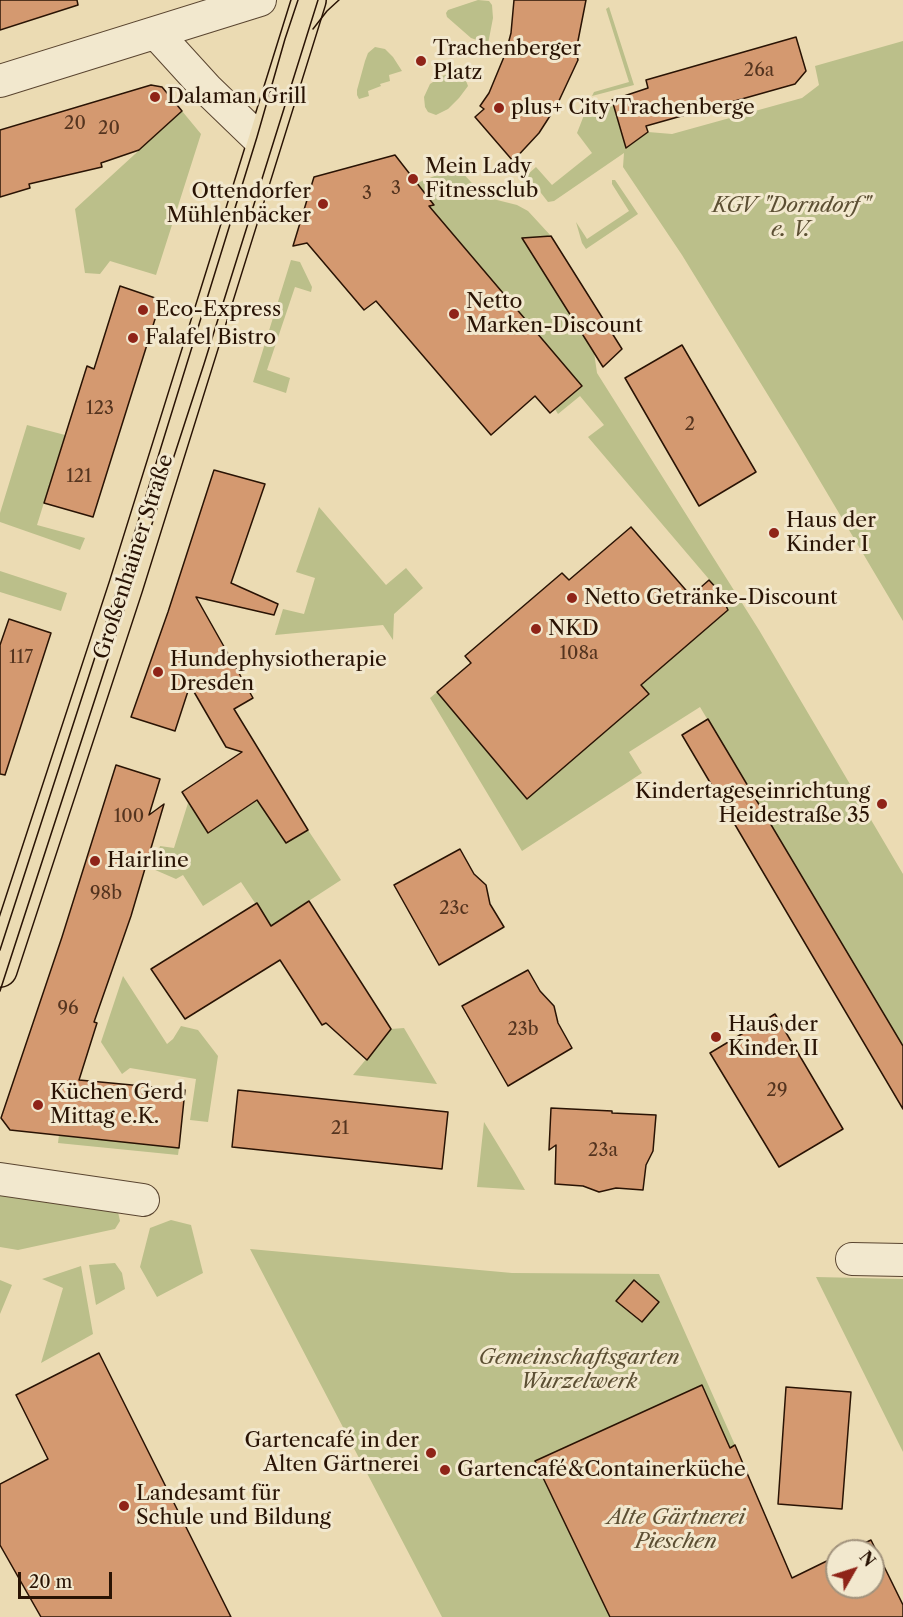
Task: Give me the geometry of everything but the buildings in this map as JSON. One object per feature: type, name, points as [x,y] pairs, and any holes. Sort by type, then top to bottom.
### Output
[{"type":"main road","points":[[264,144],[309,0]]},
{"type":"main road","name":"Großenhainer Straße","points":[[0,970],[126,586],[264,144]]},
{"type":"street","points":[[0,81],[261,0]]},
{"type":"street","points":[[156,33],[207,88],[264,144]]},
{"type":"street","points":[[0,1179],[143,1200]]},
{"type":"street","points":[[852,1259],[903,1260]]},
{"type":"green space","points":[[478,0],[489,1],[492,5],[493,18],[488,44],[471,38],[447,17],[446,13],[448,10]]},
{"type":"green space","points":[[609,7],[634,85],[592,96],[594,92],[629,82],[606,9]]},
{"type":"green space","name":"KGV \"Dorndorf\" e. V.","points":[[903,41],[903,621],[682,255],[623,167],[624,153],[554,201],[548,202],[527,175],[536,167],[552,185],[592,153],[577,133],[588,105],[612,100],[626,148],[648,132],[672,134],[802,98],[819,85],[815,66]]},
{"type":"green space","points":[[375,47],[385,49],[402,71],[389,75],[390,81],[368,91],[369,96],[359,99],[357,90],[365,61],[368,53]]},
{"type":"green space","points":[[451,73],[465,78],[468,86],[448,109],[436,115],[428,112],[424,97],[430,84]]},
{"type":"green space","points":[[182,111],[201,134],[156,275],[110,261],[100,274],[85,273],[75,209]]},
{"type":"green space","points":[[457,167],[485,197],[517,205],[528,211],[551,236],[594,352],[597,373],[759,630],[903,874],[903,1046],[700,707],[629,752],[642,773],[522,851],[430,698],[437,692],[527,799],[648,694],[641,685],[728,610],[719,591],[588,437],[604,425],[580,396],[558,414],[555,409],[581,386],[429,206],[433,205],[417,183]]},
{"type":"green space","points":[[612,180],[615,180],[638,214],[586,249],[576,222],[587,239],[629,211],[612,184]]},
{"type":"green space","points":[[291,260],[300,262],[312,287],[311,292],[295,287],[267,370],[290,378],[286,393],[253,382]]},
{"type":"green space","points":[[27,425],[65,435],[37,525],[85,538],[80,550],[0,522],[0,513]]},
{"type":"green space","points":[[319,507],[386,585],[406,568],[423,588],[394,614],[393,640],[383,625],[275,635],[283,609],[304,614],[315,578],[296,572]]},
{"type":"green space","points":[[0,571],[67,593],[61,611],[0,592]]},
{"type":"green space","points":[[258,800],[277,819],[273,823],[286,843],[308,830],[341,880],[287,915],[281,942],[241,882],[203,906],[183,875],[176,879],[153,869],[160,846],[174,848],[188,803],[208,833]]},
{"type":"green space","points":[[123,976],[167,1044],[181,1026],[198,1030],[218,1056],[208,1122],[190,1120],[196,1079],[130,1068],[122,1074],[101,1042]]},
{"type":"green space","points":[[404,1028],[437,1084],[353,1075],[391,1029]]},
{"type":"green space","points":[[484,1122],[514,1171],[525,1190],[477,1187]]},
{"type":"green space","points":[[59,1135],[179,1148],[178,1155],[58,1143]]},
{"type":"green space","points":[[0,1195],[115,1211],[118,1212],[120,1221],[115,1229],[18,1250],[0,1247]]},
{"type":"green space","points":[[171,1220],[191,1225],[203,1273],[157,1297],[140,1267],[150,1228]]},
{"type":"green space","name":"Alte Gärtnerei Pieschen","points":[[250,1249],[512,1273],[659,1274],[809,1617],[442,1617]]},
{"type":"green space","points":[[115,1263],[122,1273],[125,1289],[96,1305],[89,1265]]},
{"type":"green space","points":[[81,1266],[93,1334],[41,1363],[63,1288],[42,1279]]},
{"type":"green space","points":[[816,1277],[903,1279],[903,1452]]},
{"type":"green space","points":[[0,1280],[12,1285],[0,1314]]},
{"type":"tram line","points":[[0,950],[119,583],[298,0]]},
{"type":"tram line","points":[[0,991],[204,364],[318,0]]},
{"type":"tram line","points":[[313,29],[339,0]]},
{"type":"place","name":"Trachenberger Platz","points":[[421,61]]},
{"type":"place","name":"Dalaman Grill","points":[[155,97]]},
{"type":"place","name":"plus+ City Trachenberge","points":[[499,108]]},
{"type":"place","name":"Mein Lady Fitnessclub","points":[[413,179]]},
{"type":"place","name":"Ottendorfer Mühlenbäcker","points":[[323,204]]},
{"type":"place","name":"Eco-Express","points":[[143,310]]},
{"type":"place","name":"Netto Marken-Discount","points":[[454,314]]},
{"type":"place","name":"Falafel Bistro","points":[[133,338]]},
{"type":"place","name":"Haus der Kinder I","points":[[774,533]]},
{"type":"place","name":"Netto Getränke-Discount","points":[[572,598]]},
{"type":"place","name":"NKD","points":[[536,629]]},
{"type":"place","name":"Hundephysiotherapie Dresden","points":[[158,672]]},
{"type":"place","name":"Kindertageseinrichtung Heidestraße 35","points":[[882,804]]},
{"type":"place","name":"Hairline","points":[[95,861]]},
{"type":"place","name":"Haus der Kinder II","points":[[716,1037]]},
{"type":"place","name":"Küchen Gerd Mittag e.K.","points":[[38,1105]]},
{"type":"place","name":"Gartencafé in der Alten Gärtnerei","points":[[431,1453]]},
{"type":"place","name":"Gartencafé&Containerküche","points":[[445,1470]]},
{"type":"place","name":"Landesamt für Schule und Bildung","points":[[124,1506]]},
{"type":"park label","name":"Gemeinschaftsgarten Wurzelwerk","points":[[579,1370]]}]
